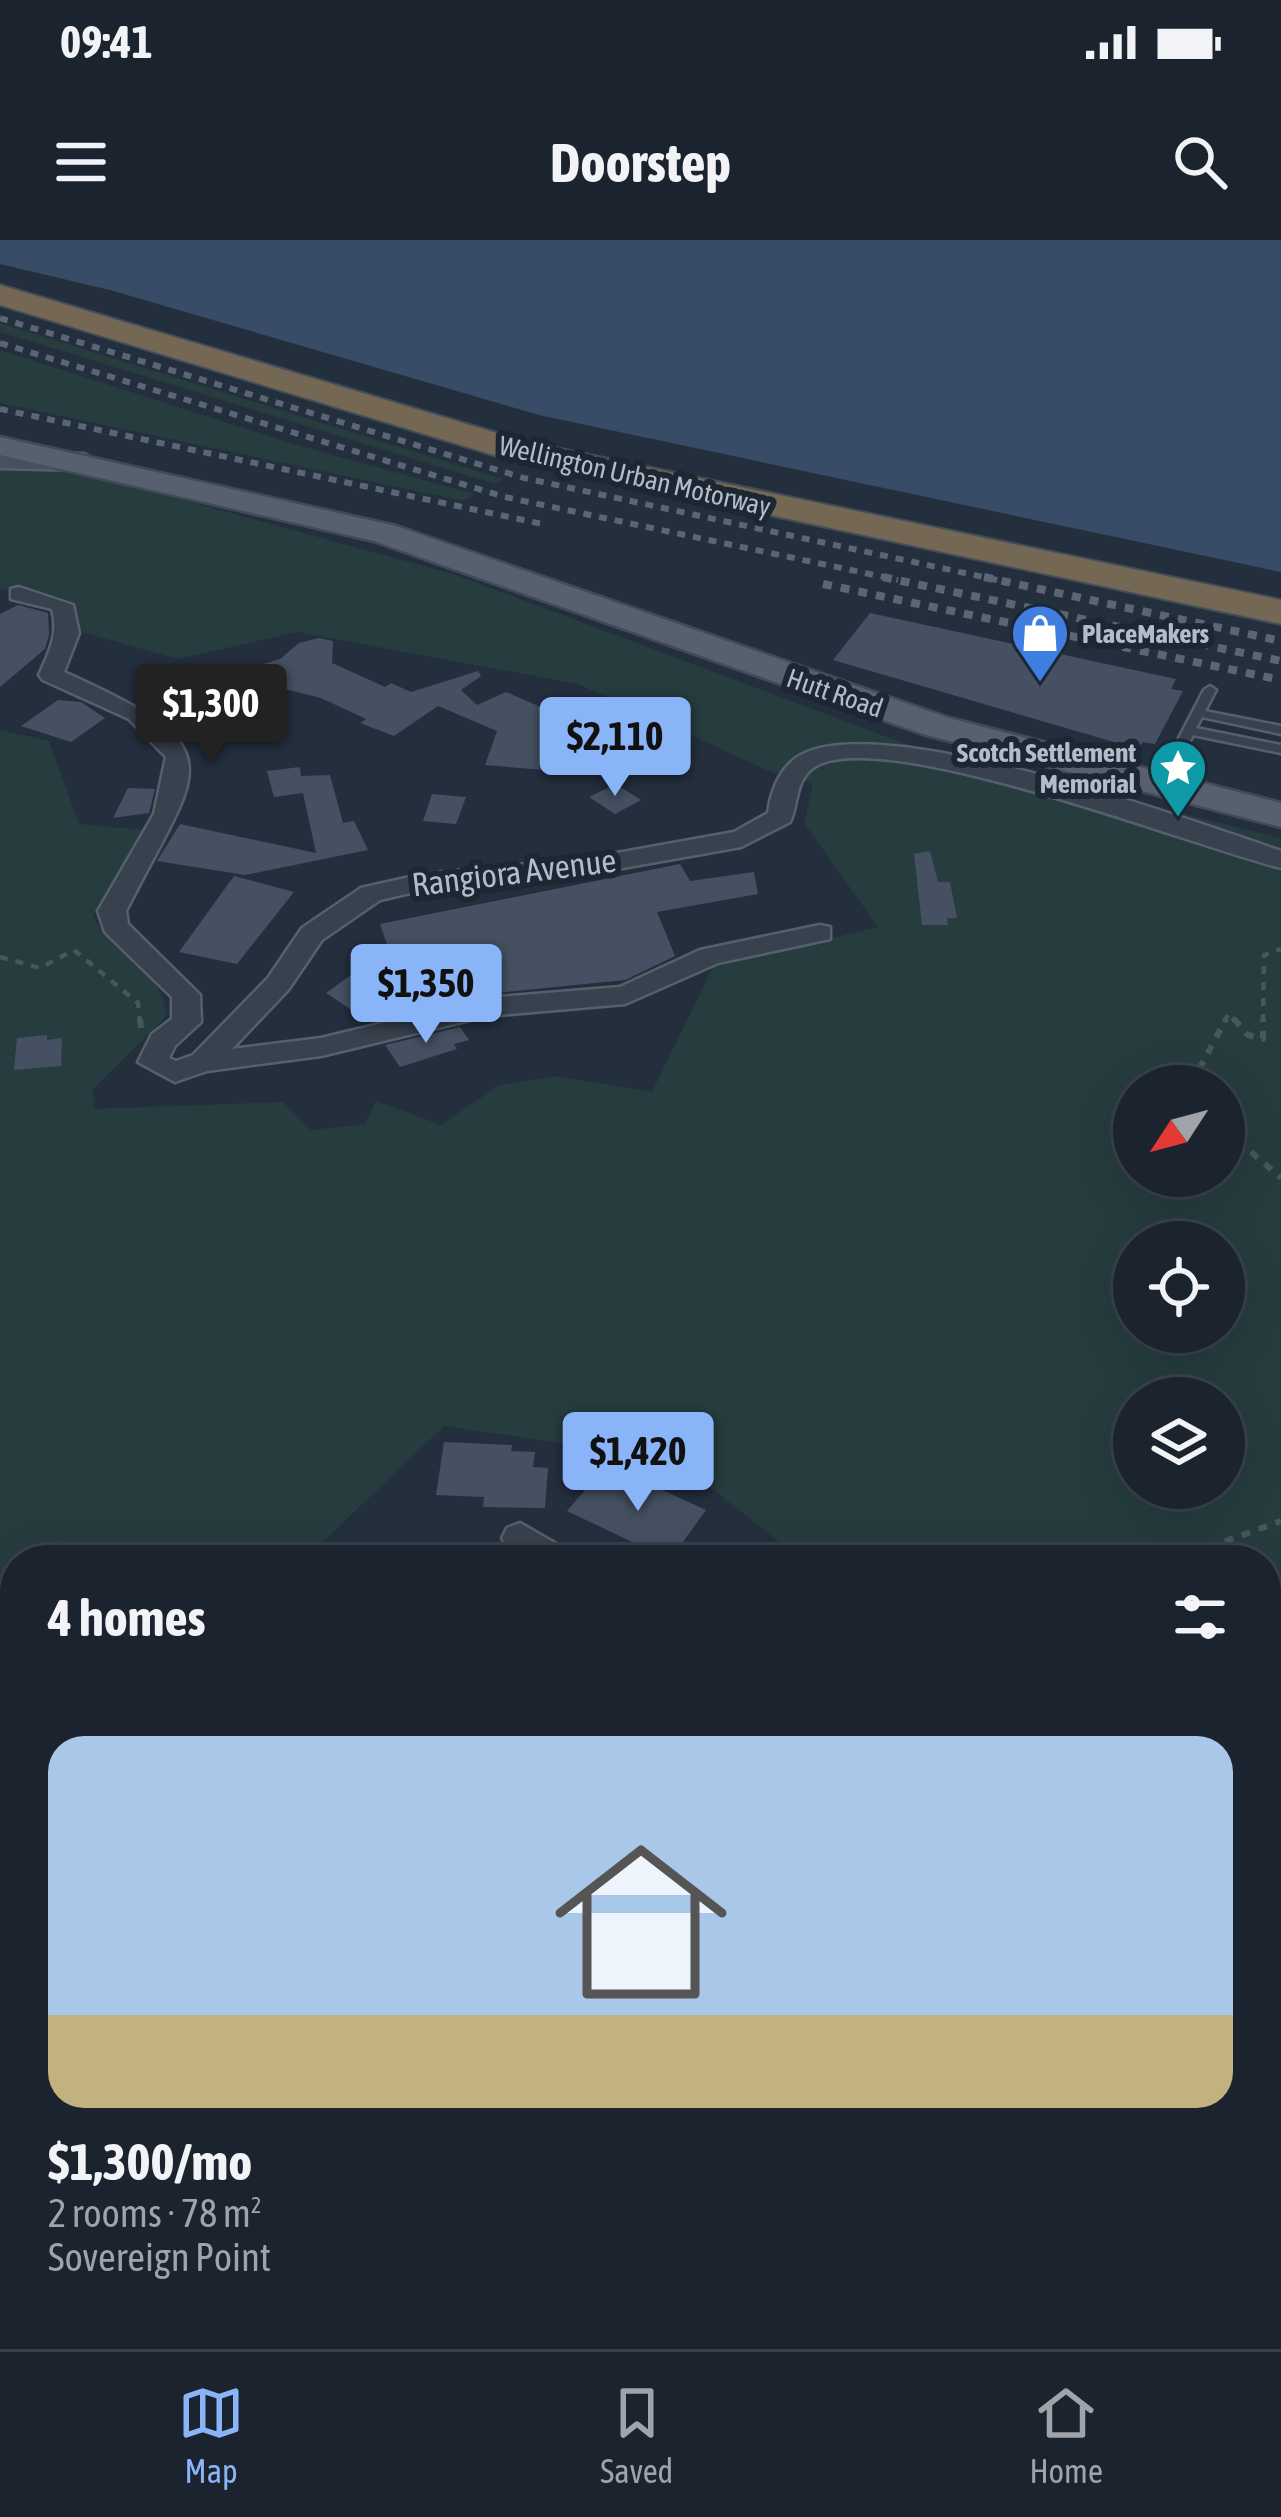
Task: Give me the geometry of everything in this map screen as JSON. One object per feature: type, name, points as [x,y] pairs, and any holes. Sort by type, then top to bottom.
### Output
[{"type":"highway","name":"Wellington Urban Motorway","points":[[0,283],[127,315],[538,440],[1281,597]]},
{"type":"highway","name":"Wellington Urban Motorway","points":[[0,295],[520,451],[1281,612]]},
{"type":"main road","points":[[0,433],[84,462]]},
{"type":"main road","name":"Hutt Road","points":[[0,433],[136,462],[427,547],[1100,784],[1160,786],[1281,814]]},
{"type":"main road","name":"Hutt Road","points":[[0,446],[261,501]]},
{"type":"main road","points":[[0,460],[84,462]]},
{"type":"street","points":[[19,593],[62,605],[66,613],[70,628],[51,676],[138,714],[178,756],[178,782],[168,812],[112,911],[115,926],[186,995],[187,1022],[153,1054],[161,1070],[175,1072],[203,1063],[321,1048],[487,1007],[625,995],[710,956],[820,933]]},
{"type":"street","name":"Rangiora Avenue","points":[[203,1063],[278,984],[312,934],[370,894],[422,882],[589,866],[741,839],[781,817],[781,800],[796,768],[826,753],[880,752],[1100,784],[1281,860]]},
{"type":"street","points":[[520,1538],[530,1545]]},
{"type":"lane","points":[[1160,786],[1210,690]]},
{"type":"lane","points":[[1199,713],[1281,730]]},
{"type":"lane","points":[[1192,730],[1281,749]]},
{"type":"path","points":[[1201,1065],[1229,1012],[1248,1035],[1263,1039],[1264,955],[1281,949]]},
{"type":"path","points":[[0,957],[40,968],[74,950],[138,1003],[142,1038],[153,1054]]},
{"type":"path","points":[[1245,1146],[1281,1178]]},
{"type":"path","points":[[1215,1545],[1281,1521]]},
{"type":"green space","points":[[0,323],[503,479],[495,484],[0,332]]},
{"type":"green space","points":[[0,350],[300,446],[475,494],[464,501],[0,403]]},
{"type":"green space","points":[[0,449],[456,575],[922,750],[1281,838],[1281,1545],[783,1545],[675,1459],[444,1426],[320,1545],[0,1545],[0,730],[49,741],[79,824],[142,830],[93,917],[149,976],[164,1002],[166,1017],[92,1090],[95,1109],[283,1102],[311,1130],[365,1124],[376,1101],[441,1125],[498,1086],[553,1076],[652,1092],[713,967],[878,927],[804,823],[813,784],[767,770],[578,684],[297,632],[178,659],[75,630],[64,605],[0,588]]},
{"type":"water","points":[[0,240],[1281,240],[1281,572],[539,415],[110,290],[0,264]]},
{"type":"building","points":[[18,605],[48,613],[49,635],[45,649],[0,687],[0,614]]},
{"type":"building","name":"PlaceMakers","points":[[870,613],[1176,679],[1171,689],[1183,691],[1155,744],[1143,742],[1138,749],[833,660]]},
{"type":"building","points":[[319,638],[333,641],[332,663],[385,687],[391,683],[411,692],[478,671],[481,676],[461,690],[477,705],[506,692],[561,716],[678,697],[663,744],[646,749],[546,739],[552,744],[544,770],[485,765],[497,731],[438,706],[394,736],[360,723],[366,719],[321,698],[227,675],[280,659],[299,643]]},
{"type":"building","points":[[58,700],[81,702],[105,718],[71,742],[21,726]]},
{"type":"building","points":[[300,767],[301,776],[330,775],[343,823],[354,821],[368,850],[245,875],[157,861],[180,824],[316,853],[303,793],[274,797],[267,771]]},
{"type":"building","points":[[616,784],[641,800],[615,814],[589,797]]},
{"type":"building","points":[[128,788],[155,789],[149,813],[113,818]]},
{"type":"building","points":[[432,794],[466,797],[456,824],[423,821]]},
{"type":"building","points":[[930,851],[938,882],[950,882],[957,918],[947,918],[948,925],[922,925],[914,854]]},
{"type":"building","points":[[680,864],[690,881],[754,872],[758,894],[657,912],[675,956],[625,980],[487,994],[370,1022],[326,993],[351,975],[407,1003],[380,924]]},
{"type":"building","points":[[234,876],[294,892],[237,964],[179,952]]},
{"type":"building","points":[[460,1027],[469,1040],[454,1044],[457,1049],[400,1067],[385,1045]]},
{"type":"building","points":[[47,1035],[47,1040],[62,1038],[61,1066],[14,1070],[17,1038]]},
{"type":"building","points":[[444,1442],[512,1445],[511,1451],[535,1452],[533,1467],[548,1468],[545,1508],[483,1507],[484,1497],[436,1495]]},
{"type":"building","points":[[601,1471],[647,1495],[654,1486],[706,1510],[681,1545],[638,1545],[567,1511]]},
{"type":"railway","points":[[0,318],[524,478],[997,580]]},
{"type":"railway","points":[[0,343],[505,497],[898,580]]},
{"type":"railway","points":[[0,409],[547,525]]},
{"type":"railway","points":[[883,577],[1281,661]]},
{"type":"railway","points":[[984,577],[1281,641]]},
{"type":"railway","points":[[823,584],[1281,680]]},
{"type":"place","name":"PlaceMakers","points":[[1040,684]]},
{"type":"place","name":"Scotch Settlement Memorial","points":[[1178,819]]}]
